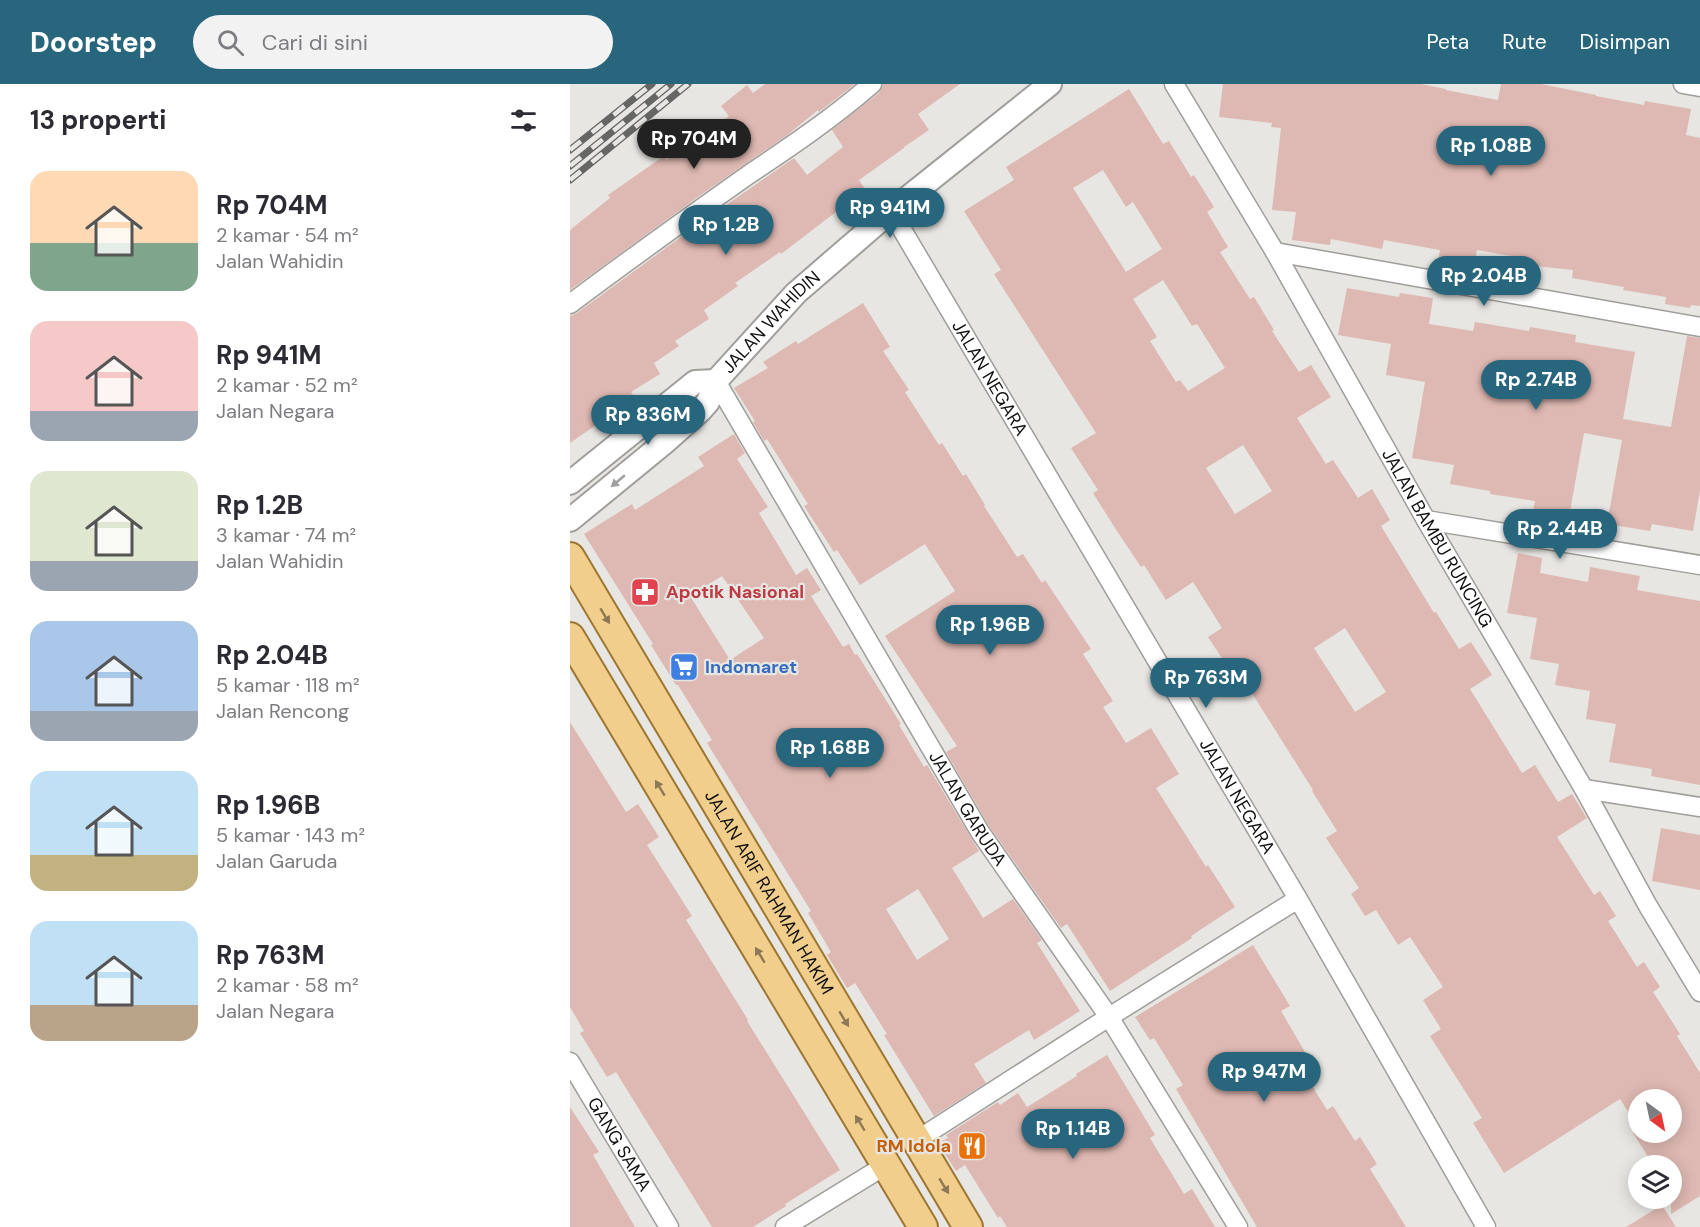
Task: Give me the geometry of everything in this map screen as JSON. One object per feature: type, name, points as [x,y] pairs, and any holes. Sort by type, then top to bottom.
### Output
[{"type":"main road","name":"JALAN ARIF RAHMAN HAKIM","points":[[570,557],[968,1227]]},
{"type":"main road","points":[[570,637],[923,1227]]},
{"type":"street","points":[[570,304],[814,131],[849,105],[872,84]]},
{"type":"street","name":"JALAN WAHIDIN","points":[[570,520],[664,443],[708,402],[716,381],[796,293],[891,211],[1050,84]]},
{"type":"street","name":"JALAN BAMBU RUNCING","points":[[1174,84],[1275,252],[1426,520],[1700,992]]},
{"type":"street","points":[[1683,84],[1700,87]]},
{"type":"street","name":"JALAN NEGARA","points":[[891,211],[1298,898],[1486,1227]]},
{"type":"street","points":[[1275,252],[1700,327]]},
{"type":"street","name":"JALAN WAHIDIN","points":[[570,483],[695,382],[716,381]]},
{"type":"street","name":"JALAN GARUDA","points":[[716,381],[980,832],[1109,1017],[1238,1227]]},
{"type":"street","points":[[1426,520],[1700,565]]},
{"type":"street","points":[[1584,789],[1700,807]]},
{"type":"street","points":[[916,1140],[1298,898]]},
{"type":"street","name":"GANG SAMA","points":[[570,1062],[669,1227]]},
{"type":"street","points":[[785,1227],[886,1165]]},
{"type":"building","points":[[765,84],[855,84],[570,290],[570,230],[610,198],[608,195],[664,156],[666,160],[696,136],[698,139],[729,116],[721,106],[747,85],[753,93]]},
{"type":"building","points":[[883,84],[960,84],[918,114],[929,130],[859,180],[865,189],[781,254],[780,252],[735,283],[738,286],[704,310],[709,319],[675,341],[679,346],[654,363],[660,374],[631,392],[635,398],[570,443],[570,316],[794,158],[807,175],[843,147],[832,130],[879,93]]},
{"type":"building","points":[[1223,84],[1421,84],[1498,100],[1501,84],[1541,84],[1644,105],[1645,101],[1691,109],[1686,135],[1700,138],[1700,306],[1691,305],[1690,308],[1665,304],[1666,297],[1572,278],[1573,270],[1527,265],[1528,259],[1477,250],[1473,271],[1437,266],[1440,250],[1384,240],[1382,249],[1331,239],[1330,245],[1292,240],[1296,212],[1272,210],[1281,128],[1271,127],[1272,123],[1219,117]]},
{"type":"building","points":[[1129,89],[1163,144],[1169,141],[1191,177],[1194,175],[1214,207],[1207,212],[1228,247],[1220,252],[1250,299],[1254,297],[1274,330],[1272,331],[1299,372],[1311,365],[1331,397],[1297,418],[1326,464],[1333,460],[1358,498],[1372,489],[1390,520],[1381,526],[1434,613],[1436,612],[1459,649],[1471,642],[1492,675],[1470,689],[1522,773],[1535,765],[1558,802],[1572,794],[1587,818],[1557,837],[1594,895],[1600,891],[1616,916],[1608,921],[1637,967],[1644,962],[1660,987],[1653,992],[1680,1034],[1677,1036],[1700,1073],[1700,1196],[1682,1207],[1682,1155],[1647,1155],[1639,1143],[1682,1143],[1682,1089],[1628,1089],[1628,1111],[1620,1099],[1504,1173],[1473,1123],[1482,1118],[1430,1036],[1441,1029],[1423,1000],[1443,987],[1410,937],[1398,945],[1376,910],[1365,916],[1351,894],[1359,888],[1326,838],[1337,831],[1233,663],[1227,666],[1208,637],[1222,628],[1193,582],[1166,600],[1144,565],[1141,567],[1093,493],[1098,490],[1071,448],[1096,433],[994,274],[1001,270],[964,211],[1014,180],[1006,167]],"holes":[[[1103,170],[1126,207],[1133,202],[1162,249],[1126,272],[1073,188]],[[1163,280],[1192,326],[1197,324],[1225,368],[1188,391],[1180,380],[1176,382],[1150,341],[1157,337],[1133,299]],[[1243,445],[1272,491],[1235,514],[1206,468]],[[1345,628],[1386,692],[1355,712],[1314,648]]]},
{"type":"building","points":[[1347,288],[1399,297],[1400,293],[1433,298],[1429,324],[1473,331],[1475,322],[1529,331],[1530,327],[1576,335],[1575,342],[1635,352],[1623,419],[1671,427],[1687,336],[1700,338],[1700,490],[1693,531],[1652,524],[1650,531],[1607,524],[1622,440],[1584,433],[1569,517],[1533,511],[1535,501],[1490,494],[1490,491],[1450,484],[1454,465],[1412,458],[1425,382],[1386,375],[1391,344],[1338,335]]},
{"type":"building","points":[[863,303],[890,347],[883,351],[909,390],[905,392],[939,445],[942,443],[963,476],[966,474],[1017,557],[1023,554],[1042,583],[1045,580],[1091,649],[1083,654],[1113,701],[1103,707],[1126,743],[1151,728],[1179,774],[1156,788],[1206,867],[1208,865],[1235,907],[1110,991],[1067,924],[1061,928],[989,826],[946,752],[957,746],[885,636],[955,591],[925,544],[860,585],[837,550],[834,552],[804,506],[808,504],[767,439],[764,441],[753,422],[755,421],[734,388],[768,368],[763,362],[796,341],[798,344]]},
{"type":"building","points":[[734,434],[745,453],[737,459],[768,507],[759,513],[796,575],[807,568],[821,590],[811,596],[843,647],[849,644],[855,655],[857,654],[901,724],[899,725],[924,767],[927,765],[979,851],[952,868],[983,918],[1013,899],[1042,940],[1037,943],[1080,1011],[1034,1040],[1029,1030],[974,1064],[986,1083],[934,1116],[855,983],[847,988],[827,955],[831,952],[808,913],[811,911],[707,743],[712,740],[584,534],[632,504],[635,510],[704,466],[698,457]],"holes":[[[722,576],[764,638],[730,660],[690,596]],[[918,889],[949,939],[917,960],[886,909]]]},
{"type":"building","points":[[1518,553],[1542,558],[1540,573],[1588,582],[1590,567],[1640,576],[1637,590],[1700,601],[1700,785],[1651,776],[1652,769],[1609,762],[1616,724],[1586,719],[1590,691],[1555,685],[1559,664],[1530,659],[1537,618],[1507,613]]},
{"type":"building","points":[[570,722],[626,812],[638,804],[659,837],[647,845],[692,916],[686,920],[840,1170],[753,1227],[712,1227],[616,1072],[607,1077],[580,1033],[584,1031],[570,1007]]},
{"type":"building","points":[[1661,828],[1700,835],[1700,890],[1652,881]]},
{"type":"building","points":[[1253,945],[1290,1006],[1281,1011],[1305,1052],[1295,1058],[1327,1110],[1333,1106],[1355,1141],[1360,1137],[1377,1164],[1370,1169],[1406,1227],[1257,1227],[1176,1089],[1183,1085],[1154,1038],[1150,1040],[1135,1017]]},
{"type":"building","points":[[1107,1055],[1155,1135],[1150,1138],[1184,1194],[1192,1189],[1215,1227],[1007,1227],[1000,1216],[998,1218],[965,1165],[956,1171],[938,1143],[948,1138],[946,1135],[998,1102],[1000,1105],[1018,1093],[1027,1107]]},
{"type":"building","points":[[570,1107],[599,1152],[593,1155],[635,1227],[570,1227]]},
{"type":"building","points":[[1655,1209],[1665,1209],[1676,1227],[1626,1227]]},
{"type":"railway","points":[[570,150],[652,84]]},
{"type":"railway","points":[[570,166],[671,84]]},
{"type":"railway","points":[[570,180],[688,84]]},
{"type":"place","name":"Apotik Nasional","points":[[645,592]]},
{"type":"place","name":"Indomaret","points":[[684,667]]},
{"type":"place","name":"RM Idola","points":[[972,1146]]}]
